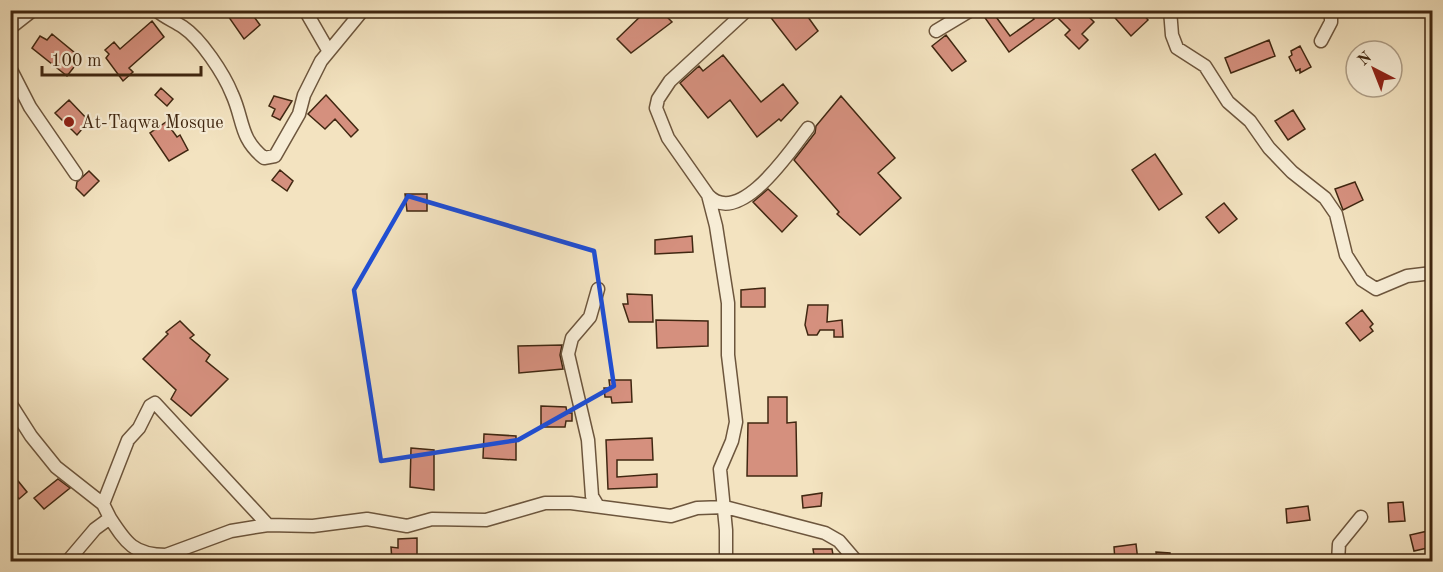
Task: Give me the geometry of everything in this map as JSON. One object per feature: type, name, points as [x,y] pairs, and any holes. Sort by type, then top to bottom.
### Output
[{"type":"street","points":[[10,28],[33,10]]},
{"type":"street","points":[[156,10],[183,27],[203,47],[233,94],[242,131],[255,151],[264,158],[275,156],[299,114],[304,95],[328,51],[363,10]]},
{"type":"street","points":[[305,10],[328,51]]},
{"type":"street","points":[[747,10],[670,81],[658,99],[658,119],[668,138],[708,195],[721,205],[733,204],[741,200],[778,166],[808,128]]},
{"type":"street","points":[[936,31],[971,10]]},
{"type":"street","points":[[1170,10],[1172,35],[1177,48],[1205,66],[1228,102],[1250,121],[1269,148],[1292,172],[1325,198],[1336,214],[1346,255],[1362,280],[1376,289],[1407,276],[1432,273]]},
{"type":"street","points":[[1321,41],[1331,22],[1331,10]]},
{"type":"street","points":[[10,68],[30,107],[76,174]]},
{"type":"street","points":[[708,195],[716,226],[728,303],[728,355],[735,422],[732,441],[720,469],[725,507],[726,561]]},
{"type":"street","points":[[598,289],[590,317],[572,338],[568,354],[588,440],[592,496],[598,506]]},
{"type":"street","points":[[10,403],[31,436],[56,467],[103,504],[129,544],[144,554],[166,555],[246,527],[313,526],[367,519],[407,526],[432,519],[486,520],[545,503],[598,506],[671,516],[698,508],[725,507],[825,533],[839,542],[858,561]]},
{"type":"street","points":[[103,504],[128,440],[140,428],[150,406],[155,403],[268,525]]},
{"type":"street","points":[[1338,561],[1339,544],[1361,517]]},
{"type":"street","points":[[67,561],[95,529],[110,518]]},
{"type":"highlighted area","points":[[408,196],[594,251],[614,386],[518,440],[381,461],[354,290]]},
{"type":"building","points":[[235,10],[249,10],[260,25],[244,39],[228,16]]},
{"type":"building","points":[[647,10],[678,10],[667,17],[672,22],[631,53],[617,39]]},
{"type":"building","points":[[765,10],[803,10],[818,31],[796,50]]},
{"type":"building","points":[[991,10],[1010,36],[1034,19],[1028,10],[1077,10],[1083,17],[1086,14],[1094,22],[1082,34],[1088,40],[1079,49],[1065,35],[1070,30],[1057,17],[1009,52],[983,15]]},
{"type":"building","points":[[1108,10],[1140,10],[1148,20],[1131,36]]},
{"type":"building","points":[[152,21],[164,37],[129,68],[133,72],[123,81],[106,58],[109,54],[105,50],[114,42],[120,49]]},
{"type":"building","points":[[52,34],[75,53],[72,58],[78,62],[67,76],[32,48],[40,36],[47,40]]},
{"type":"building","points":[[946,35],[966,61],[952,71],[932,46]]},
{"type":"building","points":[[1269,40],[1275,56],[1231,73],[1225,58]]},
{"type":"building","points":[[1300,46],[1311,67],[1300,73],[1300,69],[1296,71],[1289,57],[1292,55],[1291,51]]},
{"type":"building","points":[[723,55],[761,102],[783,84],[798,103],[781,121],[779,119],[757,137],[730,100],[708,118],[680,83],[699,66],[703,71]]},
{"type":"building","points":[[161,88],[173,99],[167,106],[155,95]]},
{"type":"building","points":[[326,95],[358,130],[351,137],[335,119],[325,129],[308,114]]},
{"type":"building","points":[[274,96],[292,101],[280,120],[272,116],[275,109],[269,106]]},
{"type":"building","points":[[841,96],[895,158],[878,173],[901,198],[860,235],[837,214],[839,212],[794,160],[815,133],[816,126]]},
{"type":"building","points":[[69,100],[89,121],[77,135],[55,113]]},
{"type":"building","points":[[1293,110],[1305,129],[1288,140],[1275,121]]},
{"type":"building","points":[[166,122],[177,137],[180,135],[188,150],[169,161],[150,133]]},
{"type":"building","points":[[1155,154],[1182,194],[1159,210],[1132,170]]},
{"type":"building","points":[[280,170],[293,181],[287,191],[272,180]]},
{"type":"building","points":[[89,171],[99,181],[84,196],[76,188],[77,182]]},
{"type":"building","points":[[1355,182],[1363,200],[1343,210],[1335,189]]},
{"type":"building","points":[[768,189],[797,216],[782,232],[753,202]]},
{"type":"building","points":[[405,194],[427,194],[427,211],[407,211]]},
{"type":"building","points":[[1224,203],[1237,219],[1219,233],[1206,217]]},
{"type":"building","points":[[692,236],[693,252],[655,254],[655,240]]},
{"type":"building","points":[[765,288],[765,307],[741,307],[741,290]]},
{"type":"building","points":[[627,294],[652,295],[653,322],[629,322],[623,304],[628,304]]},
{"type":"building","points":[[808,305],[828,305],[827,322],[842,320],[843,337],[834,337],[834,330],[820,330],[817,335],[808,335],[805,325]]},
{"type":"building","points":[[1362,310],[1373,324],[1370,327],[1373,331],[1360,341],[1346,323]]},
{"type":"building","points":[[656,320],[708,321],[708,346],[657,348]]},
{"type":"building","points":[[180,321],[194,335],[190,338],[210,355],[206,361],[228,379],[191,416],[171,399],[176,390],[143,359],[168,334],[166,332]]},
{"type":"building","points":[[562,345],[560,355],[563,369],[519,373],[518,346]]},
{"type":"building","points":[[609,380],[631,380],[632,402],[612,403],[611,397],[605,397],[604,388],[610,388]]},
{"type":"building","points":[[768,397],[787,397],[787,423],[796,422],[797,476],[747,476],[748,423],[768,423]]},
{"type":"building","points":[[541,406],[566,407],[567,413],[572,413],[572,421],[566,421],[565,427],[541,427]]},
{"type":"building","points":[[484,434],[516,436],[516,460],[483,458]]},
{"type":"building","points":[[652,438],[653,460],[617,460],[617,477],[657,474],[657,487],[608,489],[606,440]]},
{"type":"building","points":[[411,448],[434,450],[434,490],[410,487]]},
{"type":"building","points":[[10,471],[27,492],[19,499],[16,495],[10,499]]},
{"type":"building","points":[[58,479],[70,488],[44,509],[34,498]]},
{"type":"building","points":[[822,493],[821,506],[803,508],[802,496]]},
{"type":"building","points":[[1403,502],[1405,521],[1389,522],[1388,503]]},
{"type":"building","points":[[1308,506],[1310,520],[1287,523],[1286,509]]},
{"type":"building","points":[[1432,530],[1432,547],[1414,551],[1410,535]]},
{"type":"building","points":[[417,538],[417,561],[404,561],[403,559],[392,561],[391,547],[398,548],[398,539]]},
{"type":"building","points":[[1136,544],[1138,561],[1115,561],[1114,547]]},
{"type":"building","points":[[813,549],[832,549],[834,561],[815,561]]},
{"type":"building","points":[[1156,552],[1170,553],[1170,561],[1157,561]]},
{"type":"place","name":"At-Taqwa Mosque","points":[[69,122]]}]
